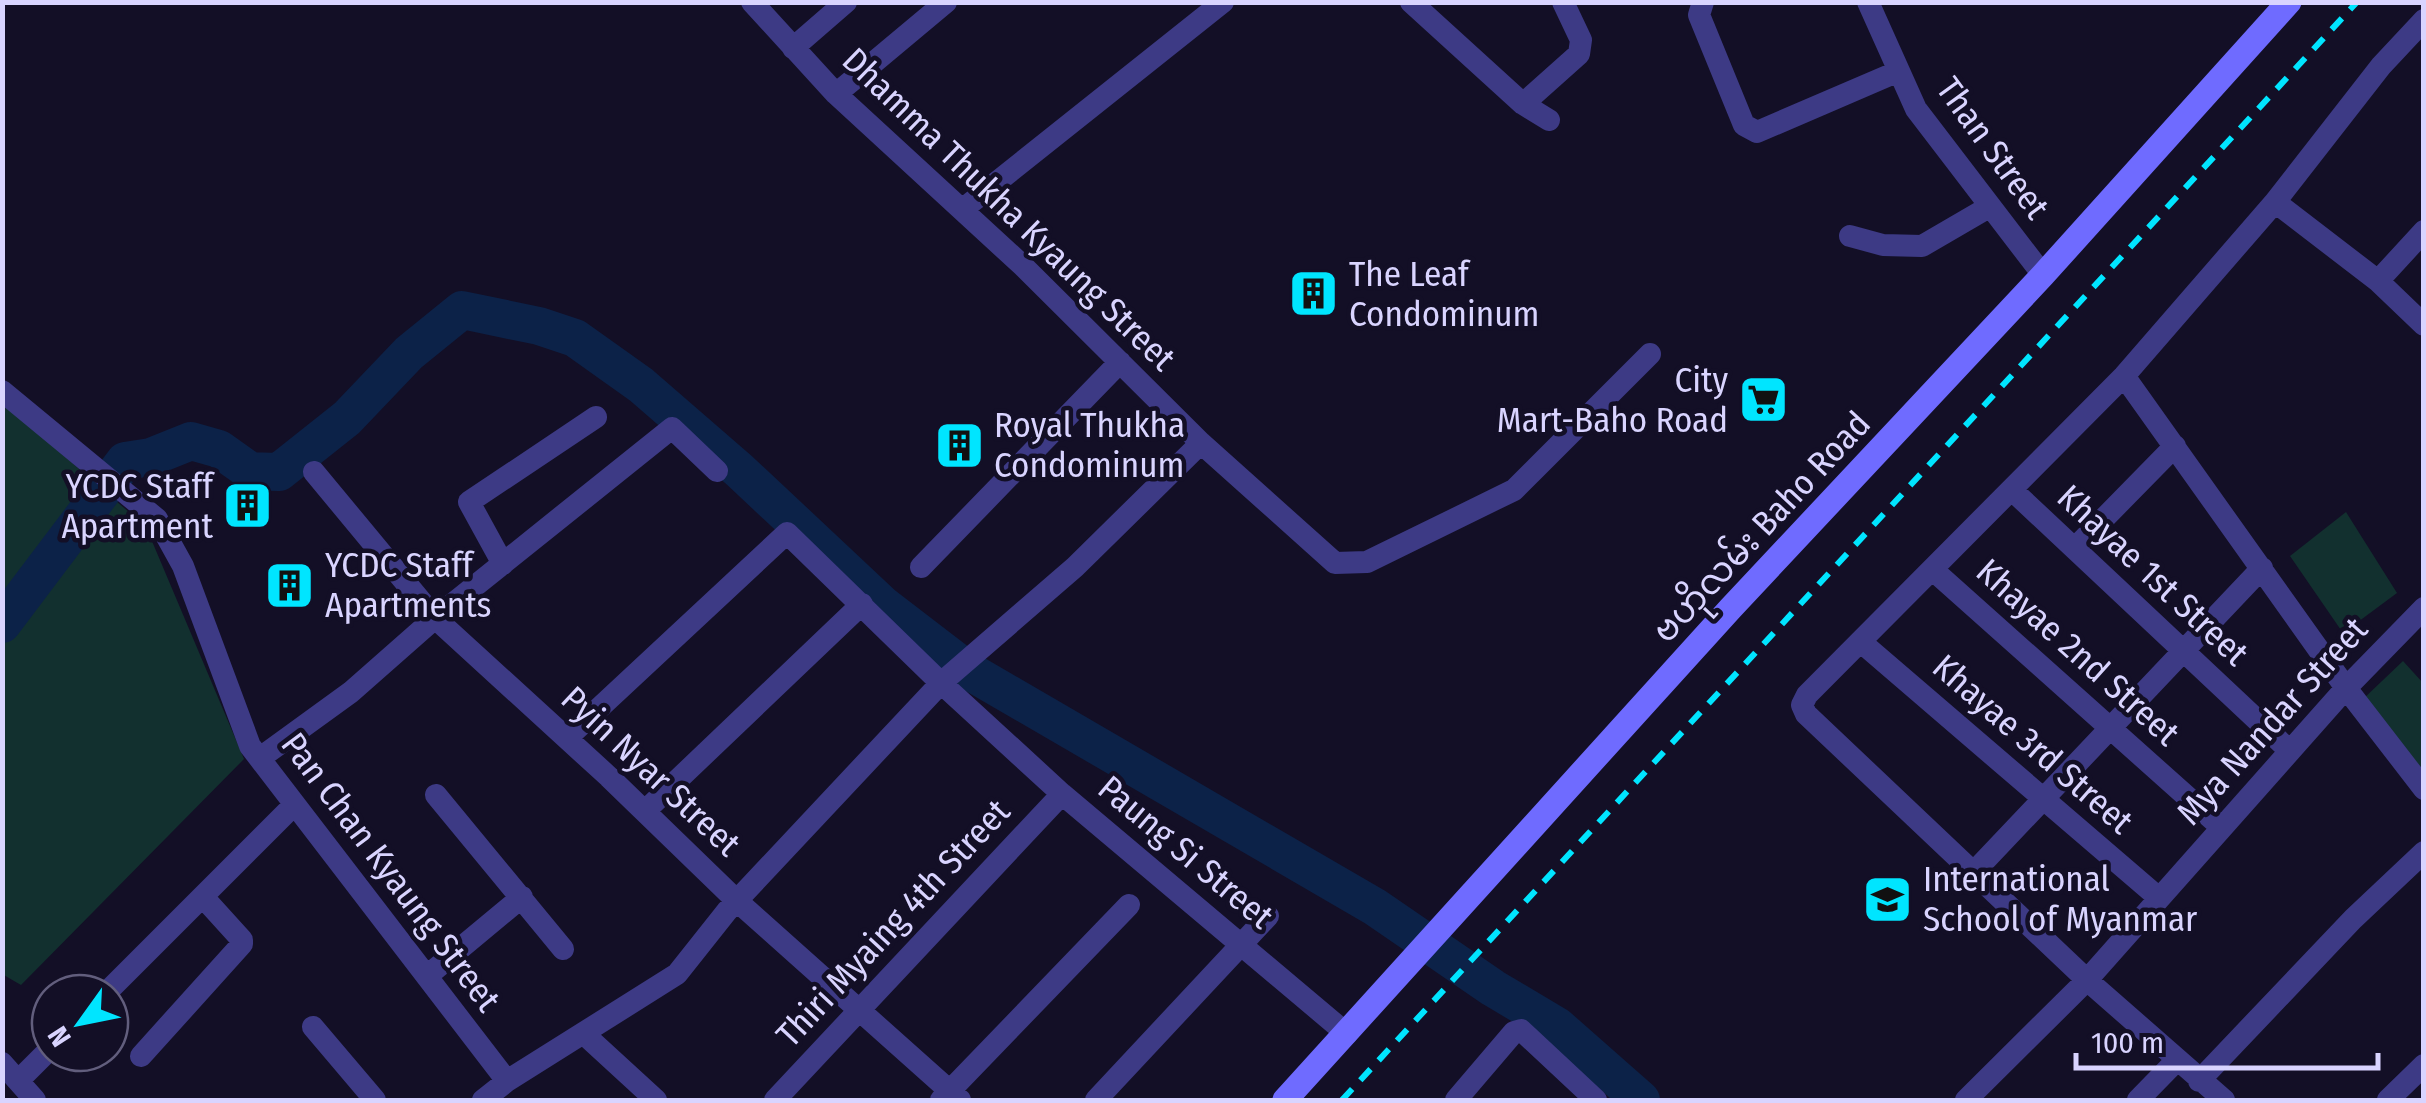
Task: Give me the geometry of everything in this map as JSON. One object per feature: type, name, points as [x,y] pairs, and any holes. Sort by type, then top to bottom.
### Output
[{"type":"main road","name":"ဗဟိုလမ်း Baho Road","points":[[1285,1100],[2290,2]]},
{"type":"street","name":"Dhamma Thukha Kyaung Street","points":[[752,2],[836,94],[963,209],[1202,444],[1335,563],[1367,562],[1514,490],[1650,354]]},
{"type":"street","points":[[792,48],[846,2]]},
{"type":"street","points":[[836,94],[946,2]]},
{"type":"street","points":[[963,209],[1224,2]]},
{"type":"street","points":[[1411,2],[1523,104],[1549,120]]},
{"type":"street","points":[[1523,104],[1579,54],[1580,40],[1563,2]]},
{"type":"street","points":[[1703,2],[1699,15],[1744,125],[1757,132],[1899,72]]},
{"type":"street","name":"Than Street","points":[[1868,2],[1916,109],[2043,275]]},
{"type":"street","points":[[2224,1100],[2086,980],[1806,714],[1802,705],[1807,695],[2124,376],[2275,202],[2381,66],[2424,20]]},
{"type":"street","points":[[2275,202],[2378,280],[2424,325]]},
{"type":"street","points":[[1850,236],[1884,245],[1922,246],[1990,207]]},
{"type":"street","points":[[2378,280],[2424,231]]},
{"type":"street","points":[[921,566],[1120,362]]},
{"type":"street","points":[[2124,376],[2346,688],[2424,789]]},
{"type":"street","name":"Pan Chan Kyaung Street","points":[[2,391],[157,519],[182,566],[250,746],[507,1081]]},
{"type":"street","points":[[503,564],[468,502],[596,418]]},
{"type":"street","points":[[260,758],[352,692],[436,618],[672,428],[717,471]]},
{"type":"street","points":[[483,1100],[677,974],[736,901],[955,671],[1074,567],[1202,444]]},
{"type":"street","points":[[2076,548],[2175,446]]},
{"type":"street","name":"Pyin Nyar Street","points":[[314,472],[436,618],[950,1098]]},
{"type":"street","name":"Khayae 1st Street","points":[[2012,490],[2290,751]]},
{"type":"street","points":[[567,738],[787,534],[862,604],[955,671]]},
{"type":"street","points":[[1973,873],[2262,568]]},
{"type":"street","name":"Khayae 2nd Street","points":[[1933,570],[2222,827]]},
{"type":"street","points":[[645,811],[862,604]]},
{"type":"street","name":"Mya Nandar Street","points":[[1966,1100],[2086,980],[2346,688],[2424,608]]},
{"type":"street","name":"Khayae 3rd Street","points":[[1862,642],[2159,898]]},
{"type":"street","name":"Paung Si Street","points":[[955,671],[984,719],[1062,794],[1347,1034]]},
{"type":"street","name":"Thiri Myaing 4th Street","points":[[775,1100],[1062,794]]},
{"type":"street","points":[[436,795],[563,949]]},
{"type":"street","points":[[126,973],[294,805]]},
{"type":"street","points":[[2200,1080],[2353,919],[2424,852]]},
{"type":"street","points":[[140,1056],[242,944],[203,897]]},
{"type":"street","points":[[427,976],[522,897]]},
{"type":"street","points":[[950,1098],[1129,905]]},
{"type":"street","points":[[1096,1100],[1268,916]]},
{"type":"street","points":[[313,1026],[375,1100]]},
{"type":"street","points":[[1466,1097],[1514,1032],[1521,1030],[1596,1100]]},
{"type":"street","points":[[584,1034],[656,1100]]},
{"type":"street","points":[[2138,1100],[2177,1060]]},
{"type":"street","points":[[2388,1100],[2424,1065]]},
{"type":"street","points":[[10,1072],[35,1100]]},
{"type":"green space","points":[[2,402],[146,527],[244,759],[21,985],[2,974]]},
{"type":"green space","points":[[2346,512],[2397,593],[2343,633],[2290,556]]},
{"type":"green space","points":[[2403,661],[2423,683],[2423,770],[2361,701]]},
{"type":"waterway","points":[[2,624],[125,461],[151,457],[191,441],[219,449],[250,471],[279,472],[347,418],[409,353],[462,310],[539,326],[575,338],[641,385],[739,470],[883,605],[969,671],[1375,907],[1493,988],[1557,1026],[1641,1100]]},
{"type":"railway","points":[[1342,1100],[2357,2]]},
{"type":"place","name":"The Leaf Condominum","points":[[1314,294]]},
{"type":"place","name":"City Mart-Baho Road","points":[[1763,400]]},
{"type":"place","name":"Royal Thukha Condominum","points":[[959,445]]},
{"type":"place","name":"YCDC Staff Apartment","points":[[248,506]]},
{"type":"place","name":"YCDC Staff Apartments","points":[[290,585]]},
{"type":"place","name":"International School of Myanmar","points":[[1888,899]]}]
